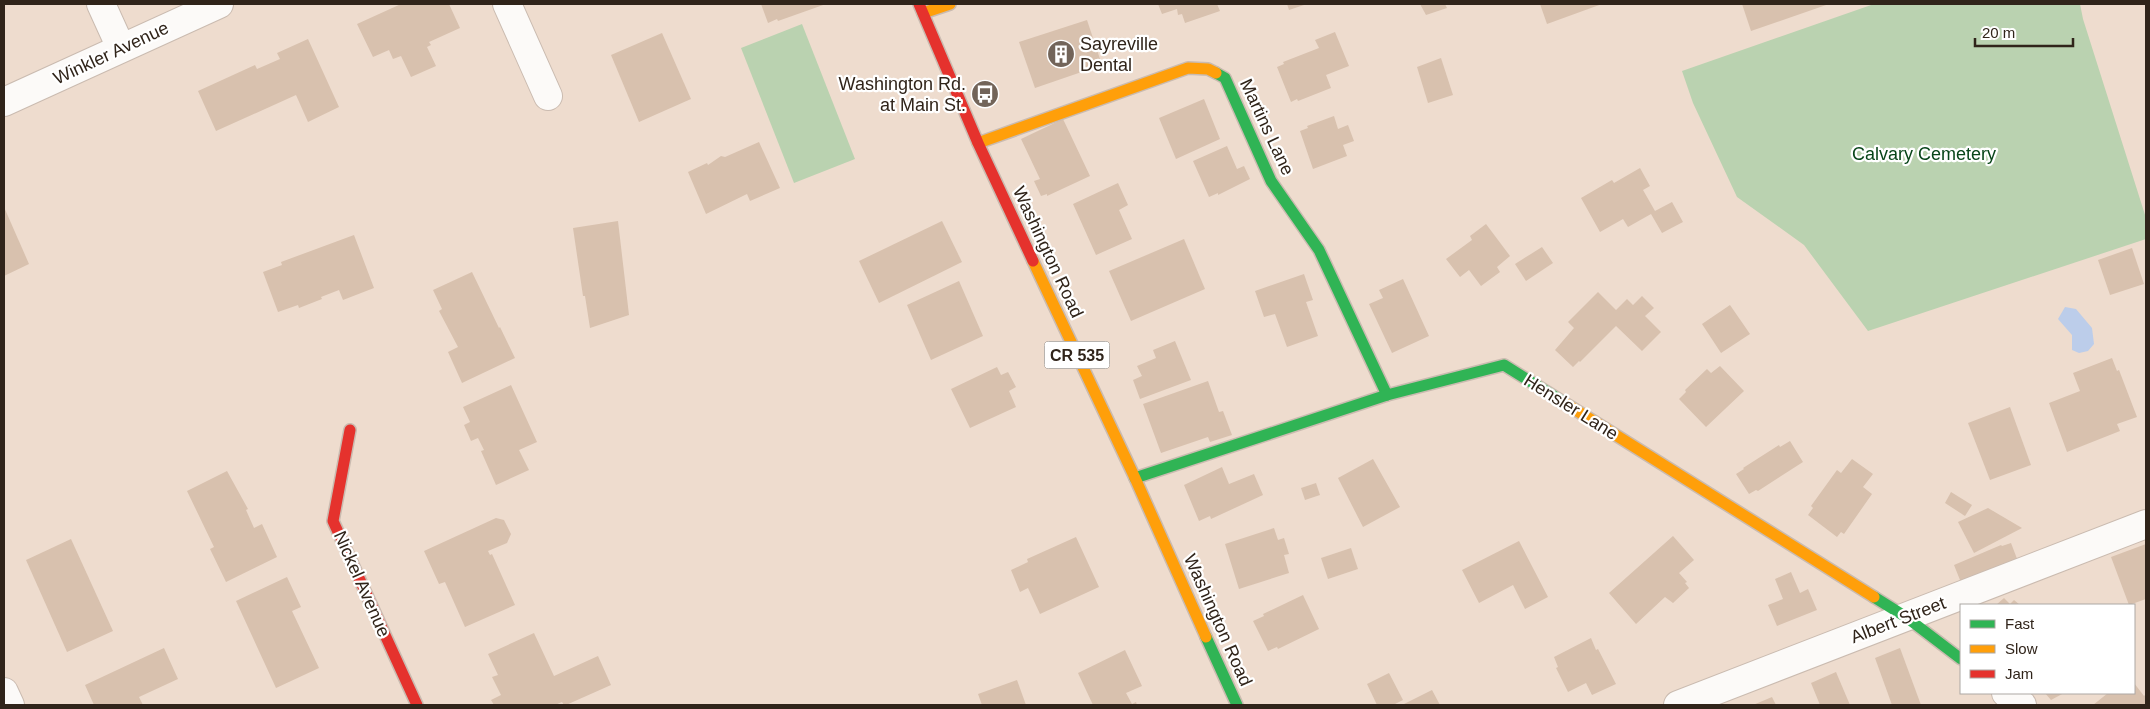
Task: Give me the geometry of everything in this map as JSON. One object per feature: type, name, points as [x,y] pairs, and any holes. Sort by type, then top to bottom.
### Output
[{"type":"street","points":[[101,4],[121,48]]},
{"type":"street","name":"Winkler Avenue","points":[[4,102],[219,4]]},
{"type":"street","points":[[508,4],[548,96]]},
{"type":"street","points":[[921,8],[950,4]]},
{"type":"street","name":"Washington Road","points":[[921,8],[978,143],[1135,478],[1237,705]]},
{"type":"street","name":"Martins Lane","points":[[978,143],[1188,68],[1208,69],[1225,78],[1271,181],[1319,250],[1387,395]]},
{"type":"street","name":"Hensler Lane","points":[[1135,478],[1387,395],[1504,365],[1906,617],[1960,658]]},
{"type":"street","name":"Nickel Avenue","points":[[350,430],[333,521],[417,705]]},
{"type":"street","name":"Albert Street","points":[[1678,705],[2146,524]]},
{"type":"street","points":[[4,692],[10,705]]},
{"type":"street","points":[[2007,694],[2022,705]]},
{"type":"green space","name":"Calvary Cemetery","points":[[1874,4],[2080,4],[2083,19],[2146,218],[2146,239],[1868,331],[1804,245],[1737,197],[1693,103],[1682,71]]},
{"type":"green space","points":[[802,24],[855,159],[794,183],[741,48]]},
{"type":"water","points":[[2065,307],[2076,309],[2092,328],[2094,344],[2088,351],[2079,353],[2072,350],[2072,335],[2058,319]]},
{"type":"building","points":[[401,4],[449,4],[460,28],[429,42],[431,45],[427,47],[436,66],[411,77],[401,56],[393,59],[389,50],[373,57],[357,24]]},
{"type":"building","points":[[761,4],[826,4],[768,23]]},
{"type":"building","points":[[1158,4],[1217,4],[1220,11],[1185,23],[1182,14],[1178,15],[1177,9],[1162,14]]},
{"type":"building","points":[[1287,4],[1307,4],[1289,10]]},
{"type":"building","points":[[1420,4],[1445,4],[1447,8],[1426,15]]},
{"type":"building","points":[[1540,4],[1602,4],[1547,24]]},
{"type":"building","points":[[1742,4],[1829,4],[1751,31]]},
{"type":"building","name":"Sayreville Dental","points":[[1087,20],[1102,65],[1035,88],[1019,42]]},
{"type":"building","points":[[1335,32],[1349,66],[1326,75],[1331,88],[1291,102],[1277,67],[1284,64],[1283,62],[1319,48],[1315,40]]},
{"type":"building","points":[[662,33],[691,99],[639,122],[611,55]]},
{"type":"building","points":[[308,39],[339,107],[308,122],[296,95],[216,131],[198,91],[255,65],[257,69],[280,59],[277,53]]},
{"type":"building","points":[[1441,58],[1453,95],[1428,103],[1417,67]]},
{"type":"building","points":[[1204,99],[1220,139],[1176,159],[1159,118]]},
{"type":"building","points":[[1334,116],[1338,129],[1348,125],[1354,141],[1343,145],[1347,156],[1313,169],[1300,131],[1308,128],[1307,126]]},
{"type":"building","points":[[1063,119],[1090,176],[1047,196],[1047,194],[1041,196],[1034,181],[1040,179],[1021,139]]},
{"type":"building","points":[[759,142],[780,188],[750,201],[747,194],[706,214],[688,172],[707,163],[708,165],[721,156],[725,157]]},
{"type":"building","points":[[1227,146],[1237,169],[1244,166],[1250,179],[1218,195],[1218,193],[1209,197],[1193,161]]},
{"type":"building","points":[[1640,168],[1650,186],[1643,190],[1655,211],[1672,202],[1683,222],[1662,233],[1651,214],[1628,227],[1623,219],[1600,232],[1581,198],[1612,180],[1614,183]]},
{"type":"building","points":[[1118,183],[1128,205],[1119,210],[1132,239],[1096,255],[1073,204]]},
{"type":"building","points":[[4,207],[29,264],[4,276]]},
{"type":"building","points":[[618,221],[629,315],[590,328],[585,296],[583,296],[573,228]]},
{"type":"building","points":[[942,221],[962,262],[879,303],[859,261]]},
{"type":"building","points":[[1486,224],[1510,256],[1497,267],[1500,272],[1481,286],[1469,270],[1460,277],[1446,259],[1472,240],[1470,236]]},
{"type":"building","points":[[354,235],[374,288],[343,300],[339,290],[299,308],[298,305],[278,312],[263,272],[282,265],[281,262]]},
{"type":"building","points":[[1184,239],[1205,289],[1131,321],[1109,271]]},
{"type":"building","points":[[1542,247],[1553,263],[1526,281],[1515,264]]},
{"type":"building","points":[[2132,248],[2144,284],[2110,295],[2098,260]]},
{"type":"building","points":[[472,272],[515,358],[462,383],[448,352],[458,347],[439,311],[442,309],[433,290]]},
{"type":"building","points":[[1304,274],[1313,300],[1306,302],[1318,336],[1287,347],[1275,314],[1264,317],[1255,291]]},
{"type":"building","points":[[1403,279],[1429,336],[1392,353],[1369,304],[1383,298],[1379,290]]},
{"type":"building","points":[[959,281],[983,336],[931,360],[907,305]]},
{"type":"building","points":[[1598,292],[1616,310],[1627,299],[1633,305],[1642,296],[1654,308],[1645,316],[1661,332],[1642,351],[1616,326],[1573,367],[1555,350],[1574,328],[1568,322]]},
{"type":"building","points":[[1730,305],[1750,334],[1721,353],[1702,324]]},
{"type":"building","points":[[1175,341],[1191,380],[1140,399],[1133,380],[1142,376],[1137,366],[1156,358],[1153,350]]},
{"type":"building","points":[[2112,358],[2117,371],[2119,370],[2137,417],[2117,424],[2120,431],[2067,452],[2049,403],[2080,391],[2073,373]]},
{"type":"building","points":[[1720,366],[1744,391],[1706,427],[1679,399],[1686,392],[1685,390],[1707,369],[1711,373]]},
{"type":"building","points":[[997,367],[1001,375],[1008,372],[1016,387],[1009,391],[1016,407],[970,428],[951,389]]},
{"type":"building","points":[[1208,381],[1219,412],[1223,411],[1232,435],[1210,442],[1208,437],[1161,453],[1143,404]]},
{"type":"building","points":[[511,385],[537,442],[519,450],[529,470],[496,485],[481,451],[484,450],[478,438],[471,441],[464,425],[470,422],[463,407]]},
{"type":"building","points":[[2010,407],[2031,465],[1990,480],[1968,423]]},
{"type":"building","points":[[1790,441],[1803,462],[1758,491],[1756,490],[1749,494],[1736,474],[1779,445],[1780,447]]},
{"type":"building","points":[[1373,459],[1400,507],[1363,527],[1338,478]]},
{"type":"building","points":[[1852,459],[1873,474],[1863,487],[1872,494],[1844,534],[1841,532],[1837,537],[1808,515],[1813,508],[1811,506],[1837,470],[1841,473]]},
{"type":"building","points":[[1222,467],[1229,484],[1254,474],[1263,495],[1211,519],[1210,516],[1199,521],[1184,485]]},
{"type":"building","points":[[227,471],[248,509],[246,510],[254,528],[262,524],[277,557],[226,582],[210,549],[214,547],[187,491]]},
{"type":"building","points":[[1316,483],[1320,495],[1305,500],[1301,488]]},
{"type":"building","points":[[1951,492],[1972,505],[1965,516],[1945,503]]},
{"type":"building","points":[[1988,508],[2022,528],[1974,553],[1958,522]]},
{"type":"building","points":[[496,518],[504,520],[511,534],[507,543],[488,551],[490,555],[492,554],[515,605],[465,627],[445,582],[439,584],[424,551]]},
{"type":"building","points":[[1274,528],[1278,540],[1284,538],[1289,554],[1284,555],[1289,573],[1239,589],[1225,544]]},
{"type":"building","points":[[1673,536],[1694,560],[1679,573],[1687,582],[1685,583],[1689,588],[1673,603],[1665,597],[1636,624],[1609,593]]},
{"type":"building","points":[[1076,537],[1099,587],[1040,614],[1028,588],[1020,592],[1011,570],[1028,562],[1027,559]]},
{"type":"building","points":[[71,539],[113,631],[67,652],[26,560]]},
{"type":"building","points":[[1519,541],[1548,597],[1525,609],[1513,585],[1479,603],[1462,570]]},
{"type":"building","points":[[2011,543],[2019,564],[1962,585],[1954,565],[2001,545]]},
{"type":"building","points":[[2146,544],[2146,599],[2129,604],[2111,557]]},
{"type":"building","points":[[1351,548],[1358,569],[1328,579],[1321,558]]},
{"type":"building","points":[[1791,572],[1800,593],[1808,589],[1817,610],[1777,626],[1768,605],[1783,599],[1775,579]]},
{"type":"building","points":[[287,577],[301,607],[292,611],[319,668],[276,688],[236,601]]},
{"type":"building","points":[[1303,595],[1319,629],[1278,649],[1277,647],[1268,651],[1253,621],[1264,616],[1263,614]]},
{"type":"building","points":[[2004,598],[2010,604],[1997,604]]},
{"type":"building","points":[[2014,600],[2019,604],[2010,604]]},
{"type":"building","points":[[534,633],[554,676],[598,656],[611,685],[566,705],[562,702],[555,705],[494,705],[491,700],[501,695],[492,677],[498,675],[488,654]]},
{"type":"building","points":[[1591,638],[1616,684],[1592,695],[1586,683],[1568,692],[1556,668],[1558,667],[1554,657]]},
{"type":"building","points":[[164,648],[178,679],[139,697],[143,705],[94,705],[85,685]]},
{"type":"building","points":[[1900,648],[1921,705],[1892,705],[1875,658]]},
{"type":"building","points":[[1125,650],[1142,686],[1126,693],[1132,704],[1136,702],[1137,705],[1093,705],[1078,673]]},
{"type":"building","points":[[1836,672],[1850,705],[1820,705],[1811,683]]},
{"type":"building","points":[[1389,673],[1403,700],[1393,705],[1377,705],[1367,684]]},
{"type":"building","points":[[1017,680],[1026,705],[982,705],[978,694]]},
{"type":"building","points":[[2135,684],[2144,696],[2146,694],[2146,705],[2093,705],[2107,694],[2135,694]]},
{"type":"building","points":[[1432,690],[1440,705],[1402,705]]},
{"type":"building","points":[[2046,694],[2062,694],[2051,700]]},
{"type":"building","points":[[1772,697],[1776,705],[1753,705]]},
{"type":"traffic: fast","points":[[1216,73],[1225,78],[1271,181],[1319,250],[1387,395]]},
{"type":"traffic: fast","points":[[1135,478],[1387,395],[1504,365],[1563,402]]},
{"type":"traffic: fast","points":[[1874,597],[1906,617],[1960,658]]},
{"type":"traffic: fast","points":[[1206,637],[1237,705]]},
{"type":"traffic: slow","points":[[923,13],[950,4]]},
{"type":"traffic: slow","points":[[978,143],[1188,68],[1208,69],[1216,73]]},
{"type":"traffic: slow","points":[[1033,261],[1135,478],[1206,637]]},
{"type":"traffic: slow","points":[[1563,402],[1874,597]]},
{"type":"traffic: jam","points":[[919,4],[978,143],[1033,261]]},
{"type":"traffic: jam","points":[[350,430],[333,521],[417,705]]},
{"type":"place","name":"Sayreville Dental","points":[[1061,54]]},
{"type":"place","name":"Washington Rd. at Main St.","points":[[985,94]]}]
